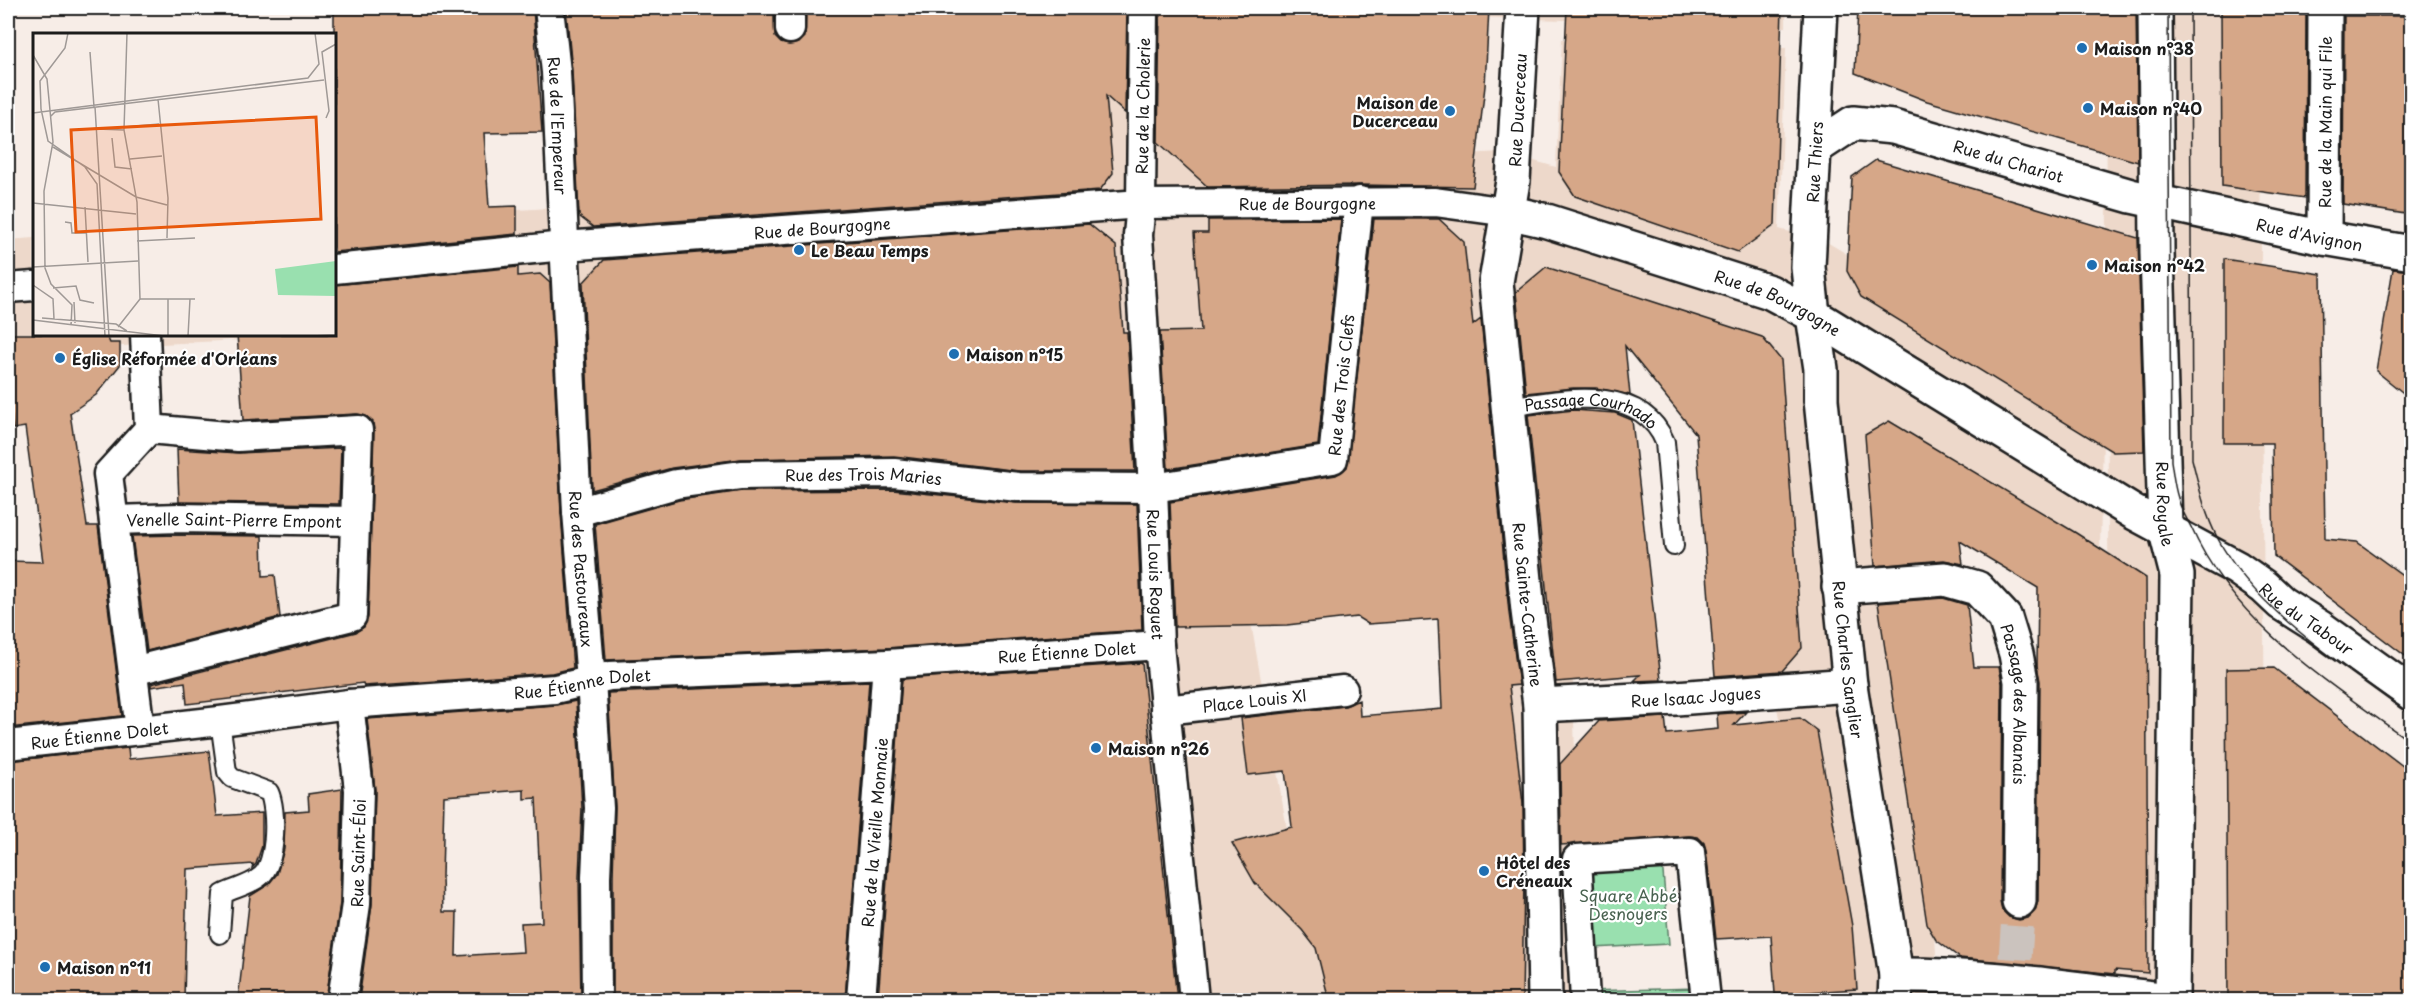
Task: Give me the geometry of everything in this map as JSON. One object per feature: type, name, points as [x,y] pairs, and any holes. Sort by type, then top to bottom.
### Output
[{"type":"street","name":"Rue de l'Empereur","points":[[549,8],[556,72],[564,246]]},
{"type":"street","name":"Rue de la Cholerie","points":[[1141,204],[1143,8]]},
{"type":"street","name":"Rue Ducerceau","points":[[1508,212],[1514,180],[1523,8]]},
{"type":"street","name":"Rue Thiers","points":[[1813,315],[1808,267],[1821,8]]},
{"type":"street","name":"Rue Royale","points":[[2155,8],[2164,528],[2177,575],[2172,1000]]},
{"type":"street","name":"Rue de la Main qui File","points":[[2324,238],[2325,8]]},
{"type":"street","name":"Rue du Chariot","points":[[1815,148],[1853,123],[1893,127],[2131,196],[2207,212]]},
{"type":"street","name":"Rue des Trois Clefs","points":[[1153,488],[1333,459],[1359,201]]},
{"type":"street","name":"Rue de Bourgogne","points":[[336,269],[564,246],[1141,204],[1435,202],[1508,212],[1547,221],[1770,292],[1813,315],[2096,490],[2200,548]]},
{"type":"street","name":"Rue Louis Roguet","points":[[1141,204],[1138,235],[1172,852],[1188,946],[1194,1000]]},
{"type":"street","name":"Rue Sainte-Catherine","points":[[1508,212],[1496,282],[1540,705],[1545,1000]]},
{"type":"street","name":"Rue d'Avignon","points":[[2207,212],[2324,238],[2412,253]]},
{"type":"street","name":"Rue des Pastoureaux","points":[[564,246],[577,512],[591,680],[590,824],[596,877],[597,1000]]},
{"type":"street","points":[[8,288],[33,286]]},
{"type":"street","name":"Rue Charles Sanglier","points":[[1813,315],[1821,369],[1821,400],[1850,685],[1895,988]]},
{"type":"street","points":[[140,730],[108,474],[149,429],[145,336]]},
{"type":"street","name":"Venelle Saint-Pierre Empont","points":[[133,671],[352,616],[358,430],[238,437],[149,429]]},
{"type":"street","name":"Rue des Trois Maries","points":[[577,512],[676,484],[741,475],[894,473],[1018,487],[1153,488]]},
{"type":"street","name":"Venelle Saint-Pierre Empont","points":[[114,520],[180,518],[355,521]]},
{"type":"street","name":"Rue du Tabour","points":[[2200,548],[2237,568],[2264,587],[2281,603],[2319,627],[2412,694]]},
{"type":"street","name":"Passage des Albanais","points":[[1839,587],[1945,579],[1977,588],[2005,618],[2016,654],[2021,681],[2019,901]]},
{"type":"street","name":"Rue Étienne Dolet","points":[[8,745],[349,704],[555,690],[610,676],[887,664],[1159,645]]},
{"type":"street","name":"Rue de la Vieille Monnaie","points":[[861,1000],[887,664]]},
{"type":"street","name":"Rue Isaac Jogues","points":[[1540,705],[1850,685]]},
{"type":"street","name":"Place Louis XI","points":[[1165,710],[1342,690]]},
{"type":"street","name":"Rue Saint-Éloi","points":[[342,1000],[356,904],[359,790],[349,704]]},
{"type":"street","points":[[1585,1000],[1577,859],[1690,852],[1706,1000]]},
{"type":"street","points":[[1895,988],[1931,975],[2015,970],[2172,1000]]},
{"type":"lane","name":"Passage Courhado","points":[[1508,407],[1586,398],[1635,407],[1648,417],[1659,429],[1665,442],[1674,546]]},
{"type":"lane","points":[[220,721],[227,771],[232,778],[269,792],[272,799],[275,835],[267,870],[260,878],[224,894],[220,934]]},
{"type":"shaded area","points":[[1094,8],[1182,8],[1198,170],[1501,152],[1556,167],[1562,39],[1786,48],[1779,229],[1825,241],[2104,406],[2099,580],[1904,456],[1939,1000],[1832,1000],[1831,974],[1776,703],[1754,371],[1562,300],[1582,1000],[1502,1000],[1492,773],[1448,274],[1203,287],[1202,620],[1250,617],[1301,909],[1327,948],[1339,1000],[1162,1000],[1130,655],[1108,292],[336,334],[336,221],[1101,175]]},
{"type":"shaded area","points":[[1182,8],[1786,8],[1786,27]]},
{"type":"shaded area","points":[[2106,8],[2259,8],[2267,1000],[2110,1000]]},
{"type":"shaded area","points":[[33,238],[33,336],[314,336],[8,352],[8,240]]},
{"type":"green space","name":"Square Abbé Desnoyers","points":[[1662,860],[1669,944],[1593,948],[1589,864]]},
{"type":"green space","points":[[1698,988],[1698,999],[1589,1000],[1586,991]]},
{"type":"building","points":[[334,8],[533,8],[542,132],[484,133],[489,207],[517,206],[517,234],[336,252],[336,33],[334,33]]},
{"type":"building","points":[[566,8],[774,8],[775,37],[781,43],[789,45],[799,43],[805,37],[806,8],[1127,8],[1125,113],[1106,96],[1113,173],[1100,190],[593,227],[579,216],[572,71]]},
{"type":"building","points":[[1160,8],[1489,8],[1485,86],[1473,187],[1360,185],[1208,187],[1158,142]]},
{"type":"building","points":[[1567,8],[1782,8],[1775,225],[1738,252],[1575,196],[1559,172]]},
{"type":"building","points":[[1858,8],[2136,8],[2138,162],[1927,101],[1855,73]]},
{"type":"building","points":[[2221,8],[2301,8],[2301,15],[2306,15],[2305,198],[2222,186]]},
{"type":"building","points":[[2344,16],[2412,16],[2412,215],[2343,204]]},
{"type":"building","points":[[1876,160],[2138,238],[2144,451],[2113,452],[1861,297],[1847,271],[1852,177]]},
{"type":"building","points":[[1341,219],[1318,445],[1168,469],[1160,332],[1201,331],[1194,233],[1208,233],[1208,220]]},
{"type":"building","points":[[1374,219],[1439,219],[1464,242],[1473,325],[1481,319],[1509,613],[1519,685],[1509,686],[1523,804],[1522,1000],[1329,1000],[1316,948],[1302,930],[1255,883],[1232,843],[1292,827],[1285,771],[1248,775],[1241,718],[1345,706],[1359,700],[1360,716],[1442,709],[1438,619],[1368,624],[1357,617],[1287,625],[1175,627],[1170,502],[1336,475],[1347,467]]},
{"type":"building","points":[[1089,224],[1116,246],[1123,332],[1127,332],[1135,471],[1019,471],[894,456],[741,459],[672,468],[592,490],[583,283],[604,260]]},
{"type":"building","points":[[2224,259],[2321,274],[2325,539],[2357,542],[2412,582],[2412,661],[2274,556],[2272,443],[2224,443]]},
{"type":"building","points":[[518,267],[518,276],[540,274],[550,283],[561,513],[573,668],[552,673],[364,686],[363,683],[187,704],[185,682],[151,687],[151,684],[356,632],[364,627],[368,617],[373,422],[366,416],[357,414],[243,420],[237,336],[336,336],[336,285]]},
{"type":"building","points":[[1546,267],[1762,337],[1781,360],[1802,648],[1782,671],[1715,676],[1696,434],[1625,346],[1630,395],[1596,388],[1526,393],[1516,292]]},
{"type":"building","points":[[2393,269],[2412,271],[2412,400],[2376,371]]},
{"type":"building","points":[[8,334],[107,336],[110,343],[120,343],[120,365],[96,395],[70,413],[87,526],[98,526],[122,716],[8,728],[8,561],[43,562],[25,427],[13,429],[11,410],[8,410]]},
{"type":"building","points":[[1574,410],[1615,413],[1632,420],[1661,680],[1634,681],[1640,675],[1556,682],[1528,415]]},
{"type":"building","points":[[1889,421],[2076,533],[2146,578],[2148,973],[2115,970],[2115,974],[1960,958],[1936,940],[1927,924],[1878,603],[1943,598],[1967,605],[1974,667],[1999,667],[2002,683],[2000,901],[2002,910],[2009,917],[2019,920],[2028,918],[2035,911],[2038,901],[2040,681],[2037,666],[2038,588],[1960,541],[1963,564],[1944,560],[1875,566],[1865,435]]},
{"type":"building","points":[[341,448],[339,504],[179,502],[177,449],[239,453]]},
{"type":"building","points":[[893,490],[1016,503],[1137,504],[1142,630],[886,648],[606,660],[595,524],[679,500],[742,491]]},
{"type":"building","points":[[132,536],[262,536],[263,576],[275,575],[280,617],[147,651]]},
{"type":"building","points":[[1142,663],[1177,1000],[878,1000],[902,679]]},
{"type":"building","points":[[2274,668],[2412,773],[2412,1000],[2228,1000],[2226,669]]},
{"type":"building","points":[[869,681],[845,1000],[613,1000],[615,807],[608,693]]},
{"type":"building","points":[[576,701],[582,808],[579,877],[581,1000],[359,1000],[372,904],[375,790],[367,719],[556,705]],"holes":[[[524,790],[524,799],[536,798],[542,922],[521,923],[523,952],[456,956],[457,912],[443,912],[444,796]]]},
{"type":"building","points":[[1746,712],[1734,725],[1800,718],[1817,731],[1852,926],[1857,989],[1775,994],[1771,936],[1716,939],[1706,850],[1704,843],[1698,837],[1561,845],[1560,764],[1599,721],[1665,717],[1667,734],[1718,729],[1717,714]]},
{"type":"building","points":[[128,748],[129,759],[209,751],[217,816],[262,813],[262,846],[256,864],[252,868],[253,864],[187,869],[184,1000],[8,1000],[8,761]]},
{"type":"building","points":[[342,789],[340,903],[326,1000],[238,1000],[250,896],[268,885],[277,874],[284,849],[285,812],[309,810],[308,794]]},
{"type":"building","points":[[1957,995],[1998,999],[2017,1000],[1951,1000]]},
{"type":"tunnel","points":[[2015,959],[2019,901]]},
{"type":"tram line","points":[[2168,8],[2171,461],[2179,502],[2209,562],[2258,622],[2316,673],[2412,743]]},
{"type":"tram line","points":[[2190,8],[2192,459],[2205,508],[2217,537],[2234,564],[2254,589],[2304,636],[2412,715]]},
{"type":"place","name":"Maison n°38","points":[[2082,48]]},
{"type":"place","name":"Maison n°40","points":[[2088,108]]},
{"type":"place","name":"Maison de Ducerceau","points":[[1450,111]]},
{"type":"place","name":"Le Beau Temps","points":[[799,250]]},
{"type":"place","name":"Maison n°42","points":[[2092,265]]},
{"type":"place","name":"Maison n°15","points":[[954,354]]},
{"type":"place","name":"Église Réformée d'Orléans","points":[[60,358]]},
{"type":"place","name":"Maison n°26","points":[[1096,748]]},
{"type":"place","name":"Hôtel des Créneaux","points":[[1484,871]]},
{"type":"place","name":"Maison n°11","points":[[45,967]]}]
